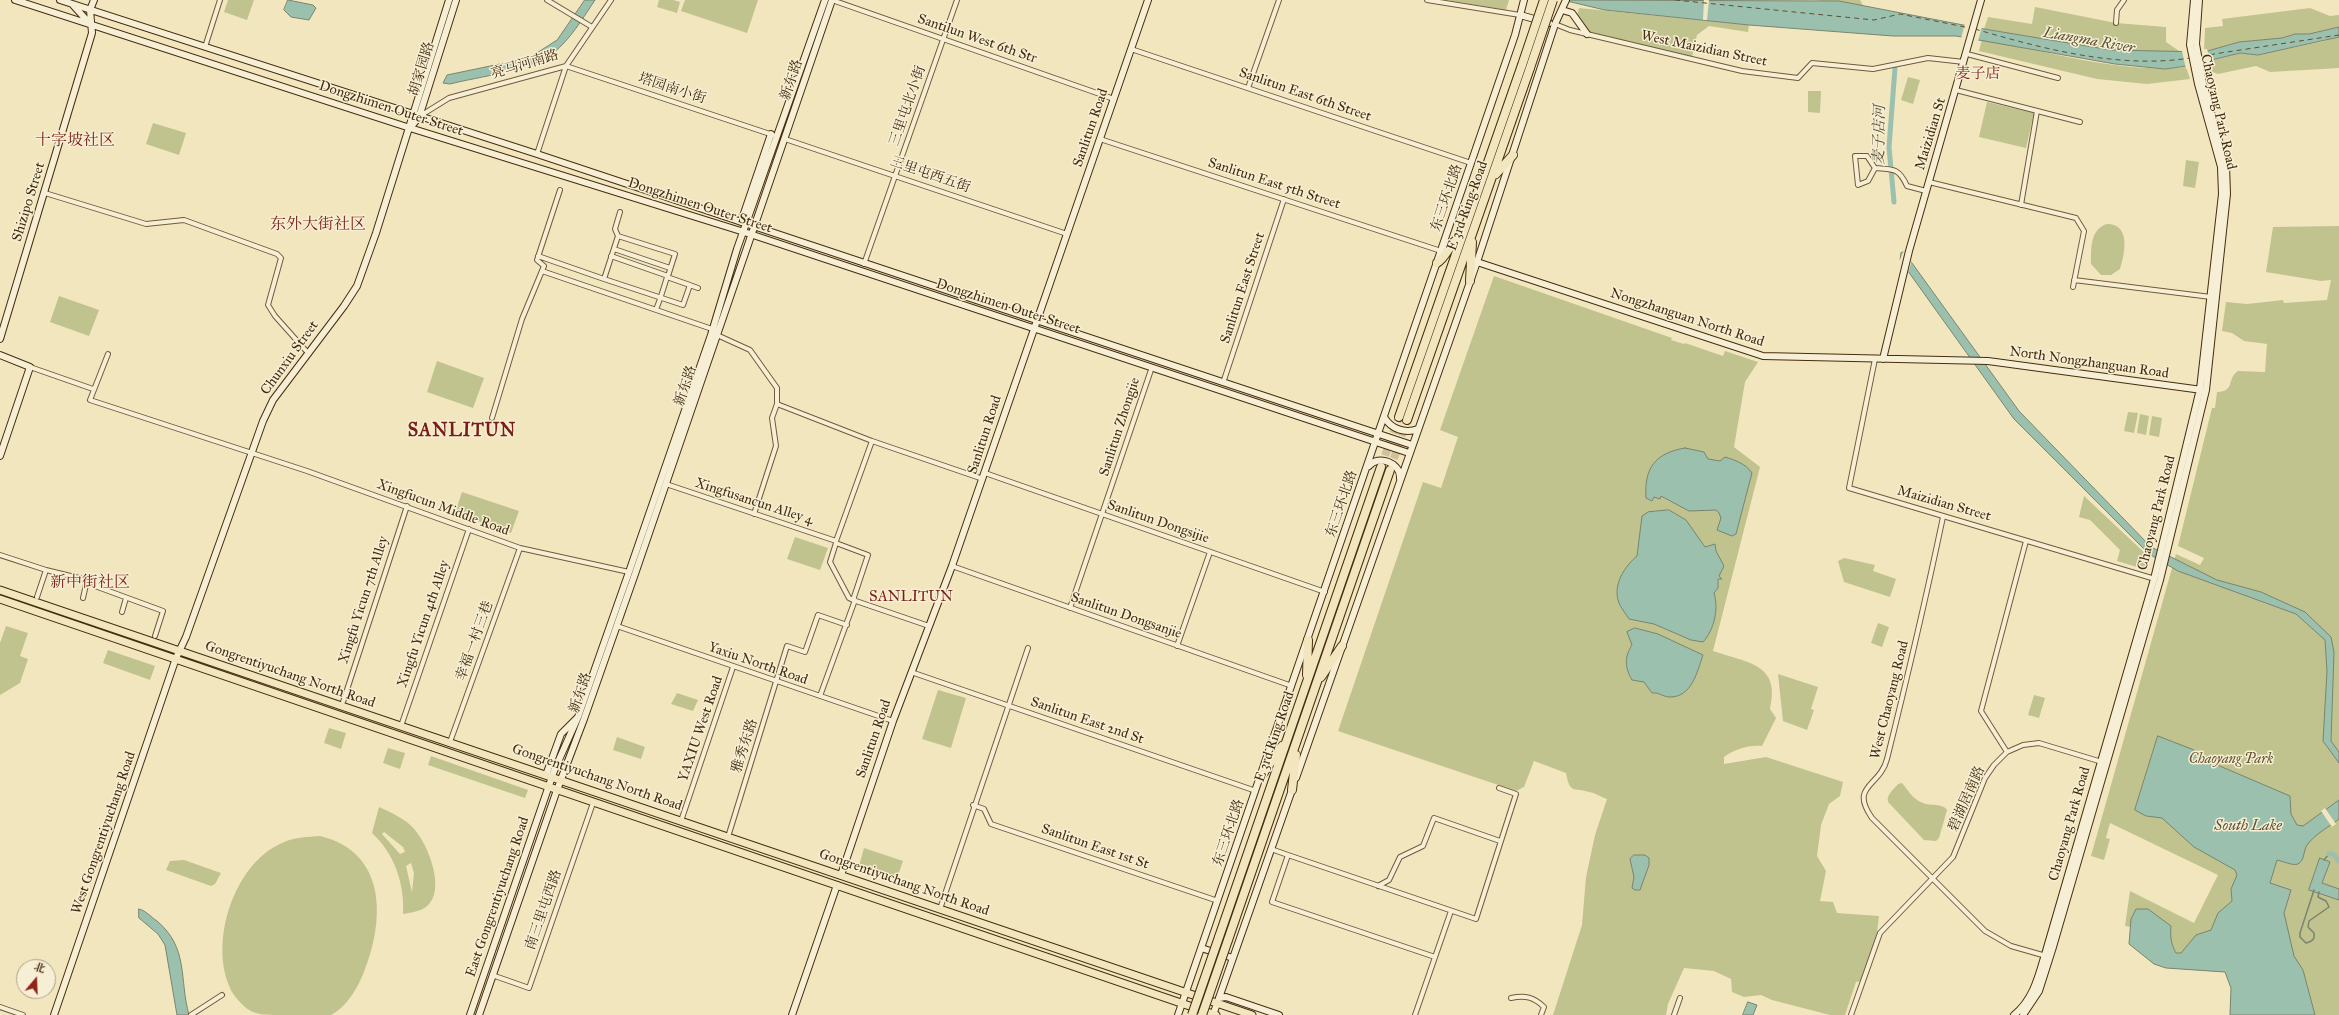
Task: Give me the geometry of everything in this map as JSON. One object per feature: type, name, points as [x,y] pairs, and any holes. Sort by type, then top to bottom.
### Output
[{"type":"highway","name":"E 3rd Ring Road","points":[[1544,0],[1526,66],[1493,178],[1403,419],[1462,236],[1526,66],[1553,0]]},
{"type":"highway","points":[[1493,178],[1513,155]]},
{"type":"highway","points":[[1470,281],[1473,231]]},
{"type":"highway","points":[[1437,263],[1442,260],[1455,239],[1462,236]]},
{"type":"highway","name":"E 3rd Ring Road","points":[[1202,1015],[1298,739],[1311,684],[1381,467]]},
{"type":"highway","name":"E 3rd Ring Road","points":[[1192,1015],[1289,736],[1311,684],[1390,470]]},
{"type":"highway","points":[[1308,640],[1311,684]]},
{"type":"highway","points":[[1311,684],[1342,646]]},
{"type":"highway","points":[[1260,778],[1289,736]]},
{"type":"highway","points":[[1292,790],[1298,739]]},
{"type":"main road","name":"Dongzhimen Outer Street","points":[[15,0],[410,128],[744,232],[1409,453]]},
{"type":"main road","points":[[60,0],[74,2],[92,26]]},
{"type":"main road","points":[[92,26],[90,10],[94,0]]},
{"type":"main road","name":"胡家园路","points":[[416,116],[449,0]]},
{"type":"main road","name":"胡家园路","points":[[410,128],[416,116],[456,0]]},
{"type":"main road","name":"新东路","points":[[744,223],[778,136],[825,0]]},
{"type":"main road","name":"新东路","points":[[479,1015],[557,790],[617,626],[832,0]]},
{"type":"main road","name":"Sanlitun Road","points":[[840,875],[910,672],[952,566],[984,476],[1036,321],[1148,0]]},
{"type":"main road","name":"东三环北路","points":[[1178,1015],[1379,434],[1471,163],[1524,0]]},
{"type":"main road","points":[[1214,1015],[1409,453],[1477,262],[1555,24],[1566,0]]},
{"type":"main road","name":"Maizidian St","points":[[1883,359],[1903,271],[1967,54],[1981,0]]},
{"type":"main road","name":"Chaoyang Park Road","points":[[2023,1015],[2039,991],[2047,956],[2157,580],[2203,390],[2227,187],[2226,166],[2198,69],[2193,44],[2194,0]]},
{"type":"main road","name":"Chaoyang Park Road","points":[[2193,44],[2199,0]]},
{"type":"main road","name":"Dongzhimen Outer Street","points":[[74,2],[90,10],[537,154],[1223,384],[1412,445]]},
{"type":"main road","points":[[1563,9],[1572,13],[1587,34]]},
{"type":"main road","points":[[1520,16],[1555,24]]},
{"type":"main road","name":"Shizipo Street","points":[[0,339],[45,193],[92,26]]},
{"type":"main road","name":"Chaoyang Park Road","points":[[2198,69],[2198,84],[2221,167],[2222,194],[2203,390]]},
{"type":"main road","name":"Chunxiu Street","points":[[180,651],[252,453],[273,400],[344,306],[357,286],[410,128]]},
{"type":"main road","points":[[744,232],[744,223],[771,134]]},
{"type":"main road","name":"新东路","points":[[549,787],[549,776],[561,734],[578,717],[629,572],[744,232]]},
{"type":"main road","name":"Nongzhanguan North Road","points":[[1477,262],[1763,356],[1969,360]]},
{"type":"main road","points":[[0,355],[30,367],[0,456]]},
{"type":"main road","name":"North Nongzhanguan Road","points":[[1969,360],[2203,390]]},
{"type":"main road","points":[[1384,417],[1388,424],[1397,429],[1412,431],[1418,429]]},
{"type":"main road","points":[[1367,469],[1372,462],[1386,461],[1397,469],[1400,475],[1399,482]]},
{"type":"main road","name":"Gongrentiyuchang North Road","points":[[0,590],[1186,992],[1218,1000],[1252,1015]]},
{"type":"main road","name":"Gongrentiyuchang North Road","points":[[0,599],[592,803],[1182,1002],[1214,1015]]},
{"type":"main road","name":"West Gongrentiyuchang Road","points":[[54,1015],[180,651]]},
{"type":"main road","name":"East Gongrentiyuchang Road","points":[[470,1015],[549,787]]},
{"type":"main road","points":[[792,1015],[837,885]]},
{"type":"main road","points":[[1201,948],[1233,958]]},
{"type":"main road","name":"Chaoyang Park Road","points":[[2014,1015],[2027,1001],[2034,989],[2047,956]]},
{"type":"main road","points":[[1218,1000],[1226,997],[1279,1015]]},
{"type":"street","points":[[205,47],[220,0]]},
{"type":"street","points":[[547,0],[572,13],[592,27]]},
{"type":"street","name":"亮马河南路","points":[[416,116],[449,98],[566,66],[578,52],[592,27],[611,0]]},
{"type":"street","name":"Santilun West 6th Str","points":[[832,0],[1114,99]]},
{"type":"street","name":"三里屯北小街","points":[[864,264],[957,0]]},
{"type":"street","points":[[1248,88],[1279,0]]},
{"type":"street","points":[[1427,0],[1520,16]]},
{"type":"street","points":[[2116,23],[2117,10],[2124,0]]},
{"type":"street","name":"West Maizidian Street","points":[[1555,24],[1570,30],[1742,71],[1798,78],[1812,63],[1873,68],[1928,58],[1964,62]]},
{"type":"street","name":"Sanlitun East 6th Street","points":[[1131,49],[1471,163]]},
{"type":"street","points":[[1967,54],[2058,78]]},
{"type":"street","points":[[537,154],[566,66]]},
{"type":"street","name":"塔园南小街","points":[[566,66],[778,136]]},
{"type":"street","points":[[1956,90],[2080,122]]},
{"type":"street","points":[[2021,205],[2038,111]]},
{"type":"street","name":"三里屯西五街","points":[[785,139],[1066,234]]},
{"type":"street","name":"Sanlitun East 5th Street","points":[[1100,139],[1441,251]]},
{"type":"street","points":[[1855,156],[1867,156],[1875,168],[1868,181],[1858,185],[1855,156]]},
{"type":"street","points":[[1875,168],[1893,169],[1902,174],[1907,186],[1926,191]]},
{"type":"street","points":[[1929,182],[2076,218],[2084,231],[2073,287]]},
{"type":"street","points":[[492,418],[522,319],[544,266],[537,260],[560,190]]},
{"type":"street","points":[[45,193],[146,224],[184,220],[277,254],[281,258],[268,305],[275,316],[308,353]]},
{"type":"street","name":"Sanlitun East Street","points":[[1223,384],[1284,199]]},
{"type":"street","points":[[604,279],[618,236],[615,229],[620,212]]},
{"type":"street","points":[[618,236],[675,254],[657,307]]},
{"type":"street","points":[[614,249],[670,268]]},
{"type":"street","points":[[538,256],[683,305],[690,285],[668,276]]},
{"type":"street","points":[[611,256],[698,288]]},
{"type":"street","points":[[542,271],[712,329]]},
{"type":"street","points":[[2074,280],[2211,297]]},
{"type":"street","points":[[717,335],[750,350],[777,388],[777,404],[772,418],[776,446],[754,514]]},
{"type":"street","points":[[108,354],[90,400],[252,453]]},
{"type":"street","name":"Maizidian Street","points":[[1875,359],[1849,488],[2157,580]]},
{"type":"street","points":[[30,367],[94,389]]},
{"type":"street","name":"Sanlitun Zhongjie","points":[[1070,608],[1152,367]]},
{"type":"street","name":"Sanlitun Dongsijie","points":[[777,404],[872,441],[1102,514],[1325,592]]},
{"type":"street","points":[[872,441],[830,562],[849,598],[929,626]]},
{"type":"street","name":"Xingfucun Middle Road","points":[[252,453],[407,506],[520,548],[629,572]]},
{"type":"street","name":"Xingfusancun Alley 4","points":[[666,484],[836,542],[868,555],[854,600]]},
{"type":"street","name":"Xingfu Yicun 7th Alley","points":[[343,702],[407,506]]},
{"type":"street","name":"West Chaoyang Road","points":[[1943,517],[1924,610],[1886,764],[1862,796],[1864,808],[1932,879],[1991,936],[2011,946],[2047,956]]},
{"type":"street","name":"Xingfu Yicun 4th Alley","points":[[401,726],[469,529]]},
{"type":"street","points":[[2008,752],[1981,711],[2026,541]]},
{"type":"street","name":"幸福一村三巷","points":[[450,742],[520,548]]},
{"type":"street","points":[[1177,646],[1210,552]]},
{"type":"street","points":[[0,555],[46,570],[87,580],[95,586],[163,611],[155,636]]},
{"type":"street","name":"Sanlitun Dongsanjie","points":[[952,566],[1292,686]]},
{"type":"street","points":[[38,597],[46,570]]},
{"type":"street","points":[[83,598],[87,580]]},
{"type":"street","points":[[122,612],[126,598]]},
{"type":"street","points":[[820,696],[847,625],[854,600]]},
{"type":"street","name":"雅秀东路","points":[[728,837],[787,646],[805,652],[818,615],[847,625]]},
{"type":"street","name":"Yaxiu North Road","points":[[617,626],[893,722]]},
{"type":"street","points":[[940,909],[1028,648]]},
{"type":"street","name":"YAXIU West Road","points":[[681,821],[733,667]]},
{"type":"street","name":"Sanlitun East 2nd St","points":[[910,672],[1256,791]]},
{"type":"street","name":"碧湖居南路","points":[[1851,1015],[1880,933],[1953,857],[1976,807],[1986,778],[1994,765],[2008,752],[2023,745],[2039,743],[2104,762]]},
{"type":"street","points":[[1271,849],[1476,919],[1516,794],[1499,788]]},
{"type":"street","name":"南三里屯西路","points":[[492,975],[529,988],[592,803]]},
{"type":"street","name":"Sanlitun East 1st St","points":[[974,805],[984,809],[991,824],[1218,901]]},
{"type":"street","points":[[1378,886],[1389,880],[1400,857],[1423,846],[1434,818],[1500,841]]},
{"type":"street","points":[[1288,855],[1272,902],[1435,957]]},
{"type":"street","points":[[1415,1015],[1452,911]]},
{"type":"street","points":[[191,1015],[222,995]]},
{"type":"street","points":[[1511,998],[1523,995],[1534,999],[1544,1008],[1542,1015]]},
{"type":"street","points":[[1674,1015],[1680,998]]},
{"type":"street","points":[[0,1007],[23,1015]]},
{"type":"green space","points":[[228,0],[254,0],[247,20],[224,12]]},
{"type":"green space","points":[[659,0],[673,0],[680,2],[677,13],[657,7]]},
{"type":"green space","points":[[685,0],[758,0],[747,33],[681,11]]},
{"type":"green space","points":[[1446,0],[1509,0],[1506,10]]},
{"type":"green space","points":[[1815,0],[1860,0],[1864,7]]},
{"type":"green space","points":[[2035,7],[2116,23],[2166,27],[2166,42],[2182,53],[2111,50],[1984,29],[1988,17],[2032,24]]},
{"type":"green space","points":[[1579,8],[1749,25],[1748,32],[1709,26],[1697,35],[1692,57],[1589,32],[1577,15]]},
{"type":"green space","points":[[2310,8],[2330,16],[2339,15],[2339,27],[2309,34],[2295,34],[2282,38],[2239,42],[2204,52],[2205,28],[2223,26],[2222,19]]},
{"type":"green space","points":[[2333,37],[2339,37],[2339,68],[2270,72],[2256,66],[2218,74],[2212,72],[2206,62],[2240,53],[2258,55],[2325,41]]},
{"type":"green space","points":[[1982,39],[2057,55],[2110,64],[2161,68],[2186,67],[2190,79],[2147,84],[2097,79],[1979,51]]},
{"type":"green space","points":[[1908,77],[1920,80],[1913,104],[1901,100]]},
{"type":"green space","points":[[1808,91],[1821,91],[1820,113],[1808,112]]},
{"type":"green space","points":[[1987,102],[2034,113],[2026,148],[1979,137]]},
{"type":"green space","points":[[153,123],[186,133],[179,155],[146,144]]},
{"type":"green space","points":[[2186,160],[2199,162],[2195,188],[2183,186]]},
{"type":"green space","points":[[2107,224],[2115,225],[2120,229],[2123,234],[2124,248],[2120,269],[2111,275],[2101,275],[2091,264],[2092,246],[2094,235],[2097,230]]},
{"type":"green space","name":"Chaoyang Park","points":[[2339,226],[2339,1015],[2230,1015],[2231,988],[2225,972],[2166,968],[2154,964],[2129,944],[2131,927],[2125,926],[2130,891],[2194,923],[2218,875],[2110,823],[2106,838],[2110,839],[2104,860],[2091,856],[2176,554],[2200,565],[2204,558],[2178,546],[2212,408],[2215,408],[2217,392],[2223,391],[2229,387],[2234,374],[2238,371],[2265,372],[2267,344],[2244,341],[2232,333],[2222,331],[2226,302],[2247,304],[2283,300],[2284,303],[2327,300],[2331,280],[2321,281],[2266,272],[2273,227]]},
{"type":"green space","points":[[1494,276],[1672,338],[1671,340],[1685,343],[1723,356],[1725,351],[1758,362],[1745,382],[1734,447],[1760,467],[1713,651],[1749,662],[1766,674],[1771,682],[1772,694],[1770,709],[1776,718],[1762,746],[1742,748],[1733,752],[1724,757],[1724,764],[1766,757],[1843,782],[1840,796],[1829,804],[1821,825],[1817,856],[1826,871],[1820,901],[1833,902],[1837,913],[1879,916],[1877,933],[1862,981],[1856,982],[1845,1015],[1830,1015],[1772,1000],[1761,995],[1744,997],[1732,992],[1731,979],[1714,971],[1684,968],[1668,1004],[1666,1015],[1553,1015],[1582,925],[1586,877],[1595,835],[1607,799],[1596,794],[1573,789],[1569,785],[1566,773],[1534,761],[1524,787],[1516,791],[1338,731],[1423,482],[1441,488],[1458,437],[1440,430]]},
{"type":"green space","points":[[59,296],[99,310],[89,336],[50,322]]},
{"type":"green space","points":[[437,361],[484,378],[473,408],[427,392]]},
{"type":"green space","points":[[2128,412],[2138,413],[2134,433],[2124,431]]},
{"type":"green space","points":[[2140,414],[2149,416],[2146,435],[2137,433]]},
{"type":"green space","points":[[2152,416],[2162,418],[2159,437],[2149,435]]},
{"type":"green space","points":[[462,492],[519,511],[511,533],[455,513]]},
{"type":"green space","points":[[2084,496],[2149,557],[2147,570],[2117,561],[2120,550],[2090,520],[2079,517]]},
{"type":"green space","points":[[795,537],[828,548],[820,570],[787,559]]},
{"type":"green space","points":[[1844,558],[1875,565],[1873,571],[1896,579],[1890,597],[1844,582],[1838,561]]},
{"type":"green space","points":[[1878,623],[1889,627],[1882,647],[1871,643]]},
{"type":"green space","points":[[6,626],[28,633],[20,656],[28,659],[20,683],[0,695],[0,643]]},
{"type":"green space","points":[[108,650],[155,666],[150,680],[103,663]]},
{"type":"green space","points":[[1778,674],[1818,687],[1811,709],[1814,710],[1807,730],[1783,721]]},
{"type":"green space","points":[[938,690],[966,698],[951,748],[922,739]]},
{"type":"green space","points":[[677,693],[698,700],[693,711],[671,704]]},
{"type":"green space","points":[[2034,695],[2045,698],[2039,718],[2028,715]]},
{"type":"green space","points":[[329,728],[346,733],[341,749],[324,743]]},
{"type":"green space","points":[[617,737],[645,747],[641,759],[613,750]]},
{"type":"green space","points":[[388,748],[405,753],[400,769],[383,763]]},
{"type":"green space","points":[[431,756],[528,790],[525,798],[428,765]]},
{"type":"green space","points":[[1902,783],[1913,797],[1919,801],[1926,804],[1943,806],[1947,810],[1939,838],[1936,841],[1924,840],[1888,802],[1888,797],[1891,792],[1898,784]]},
{"type":"green space","points":[[379,807],[403,819],[415,830],[430,857],[435,880],[435,890],[432,900],[426,907],[418,911],[403,914],[400,880],[392,860],[380,841],[372,833]],"holes":[[[384,832],[403,847],[405,852],[400,854],[382,834]],[[411,863],[414,873],[412,892],[406,866]]]},
{"type":"green space","points":[[320,836],[342,844],[358,857],[369,872],[375,890],[377,910],[375,931],[371,952],[364,972],[359,984],[347,1002],[331,1015],[274,1015],[254,1012],[244,1007],[234,995],[226,976],[223,955],[224,933],[229,910],[237,888],[249,869],[264,854],[282,843],[291,840]]},
{"type":"green space","points":[[864,848],[903,861],[897,878],[859,866]]},
{"type":"green space","points":[[184,860],[221,873],[215,884],[211,886],[166,870],[170,861]]},
{"type":"water","points":[[288,0],[313,5],[316,8],[309,20],[291,17],[284,10]]},
{"type":"water","points":[[585,0],[595,0],[565,42],[553,53],[530,65],[503,73],[450,84],[443,83],[447,75],[529,58],[557,40]]},
{"type":"water","points":[[1563,0],[1839,1],[1984,29],[2111,50],[2204,52],[2239,42],[2282,38],[2295,34],[2309,34],[2339,27],[2339,37],[2258,55],[2240,53],[2187,66],[2165,69],[2115,64],[1956,36],[1893,36],[1749,25],[1605,10]]},
{"type":"water","points":[[1904,252],[2019,411],[2151,547],[2217,580],[2261,592],[2305,612],[2331,637],[2334,652],[2331,741],[2339,752],[2339,763],[2323,741],[2327,671],[2325,640],[2296,614],[2178,571],[2149,554],[2014,419],[1900,260],[1901,253]]},
{"type":"water","points":[[1685,448],[1704,452],[1708,459],[1720,461],[1725,457],[1740,463],[1752,473],[1736,534],[1732,536],[1717,530],[1721,518],[1716,510],[1689,511],[1661,496],[1660,499],[1654,497],[1652,501],[1646,498],[1647,478],[1654,464],[1659,458],[1666,454]]},
{"type":"water","points":[[1669,510],[1686,520],[1705,547],[1715,544],[1716,551],[1724,566],[1719,576],[1722,579],[1718,579],[1718,588],[1714,593],[1716,612],[1713,625],[1703,642],[1691,640],[1654,624],[1629,619],[1622,609],[1617,596],[1618,583],[1621,576],[1632,560],[1637,556],[1642,516],[1648,512]]},
{"type":"water","points":[[1635,628],[1658,634],[1703,655],[1696,676],[1689,688],[1684,693],[1670,697],[1652,693],[1644,682],[1632,680],[1626,662],[1629,649],[1632,645],[1627,632]]},
{"type":"water","name":"South Lake","points":[[2158,736],[2194,750],[2208,761],[2290,796],[2291,814],[2297,825],[2303,826],[2339,800],[2339,819],[2310,841],[2306,847],[2302,860],[2298,864],[2290,864],[2277,860],[2270,883],[2291,890],[2284,913],[2294,956],[2303,970],[2315,1015],[2230,1015],[2231,988],[2225,972],[2166,968],[2154,964],[2129,944],[2131,919],[2136,909],[2148,909],[2171,926],[2173,947],[2176,953],[2181,953],[2196,935],[2211,930],[2218,913],[2232,901],[2231,889],[2237,875],[2235,870],[2194,847],[2162,818],[2146,816],[2135,810]]},
{"type":"water","points":[[1634,855],[1645,855],[1649,858],[1649,865],[1640,890],[1635,890],[1632,888],[1634,877],[1630,859]]},
{"type":"water","points":[[2320,858],[2330,862],[2322,883],[2339,889],[2339,900],[2309,890]]},
{"type":"water","points":[[139,909],[146,912],[157,921],[167,931],[174,942],[179,953],[189,1015],[177,1015],[165,945],[158,934],[139,918]]},
{"type":"water","points":[[1748,1002],[1757,1005],[1753,1015],[1743,1015]]},
{"type":"pier","points":[[1704,0],[1709,0],[1707,20],[1703,20]]},
{"type":"pier","points":[[1965,23],[1982,27],[1978,41],[1961,39]]},
{"type":"pier","points":[[2207,49],[2211,63],[2186,69],[2182,51]]},
{"type":"pier","points":[[1904,250],[1912,260],[1908,273],[1899,262]]},
{"type":"pier","points":[[2325,808],[2336,824],[2332,827],[2321,811]]},
{"type":"waterway","name":"麦子店河","points":[[1894,202],[1889,147],[1895,68]]},
{"type":"waterway","points":[[2324,860],[2329,854]]},
{"type":"waterway","points":[[2329,854],[2333,854],[2339,861]]},
{"type":"waterway","points":[[2314,890],[2300,933],[2300,937],[2306,943],[2312,941],[2314,938],[2314,933],[2308,927],[2309,921],[2329,907],[2326,901],[2318,897],[2319,892]]},
{"type":"ferry route","points":[[1675,0],[1874,20],[1900,14],[1970,28]]},
{"type":"ferry route","points":[[1975,29],[2027,44],[2109,59],[2163,61],[2190,58]]},
{"type":"ferry route","points":[[2201,56],[2339,35]]},
{"type":"tunnel","points":[[1381,467],[1399,417]]},
{"type":"tunnel","points":[[1390,470],[1407,420]]},
{"type":"district","name":"麦子店","points":[[1978,74]]},
{"type":"district","name":"十字坡社区","points":[[75,141]]},
{"type":"district","name":"东外大街社区","points":[[318,225]]},
{"type":"district","name":"SANLITUN","points":[[462,432]]},
{"type":"district","name":"新中街社区","points":[[90,583]]},
{"type":"district","name":"SANLITUN","points":[[911,597]]},
{"type":"water label","name":"Liangma River","points":[[2089,41]]}]
